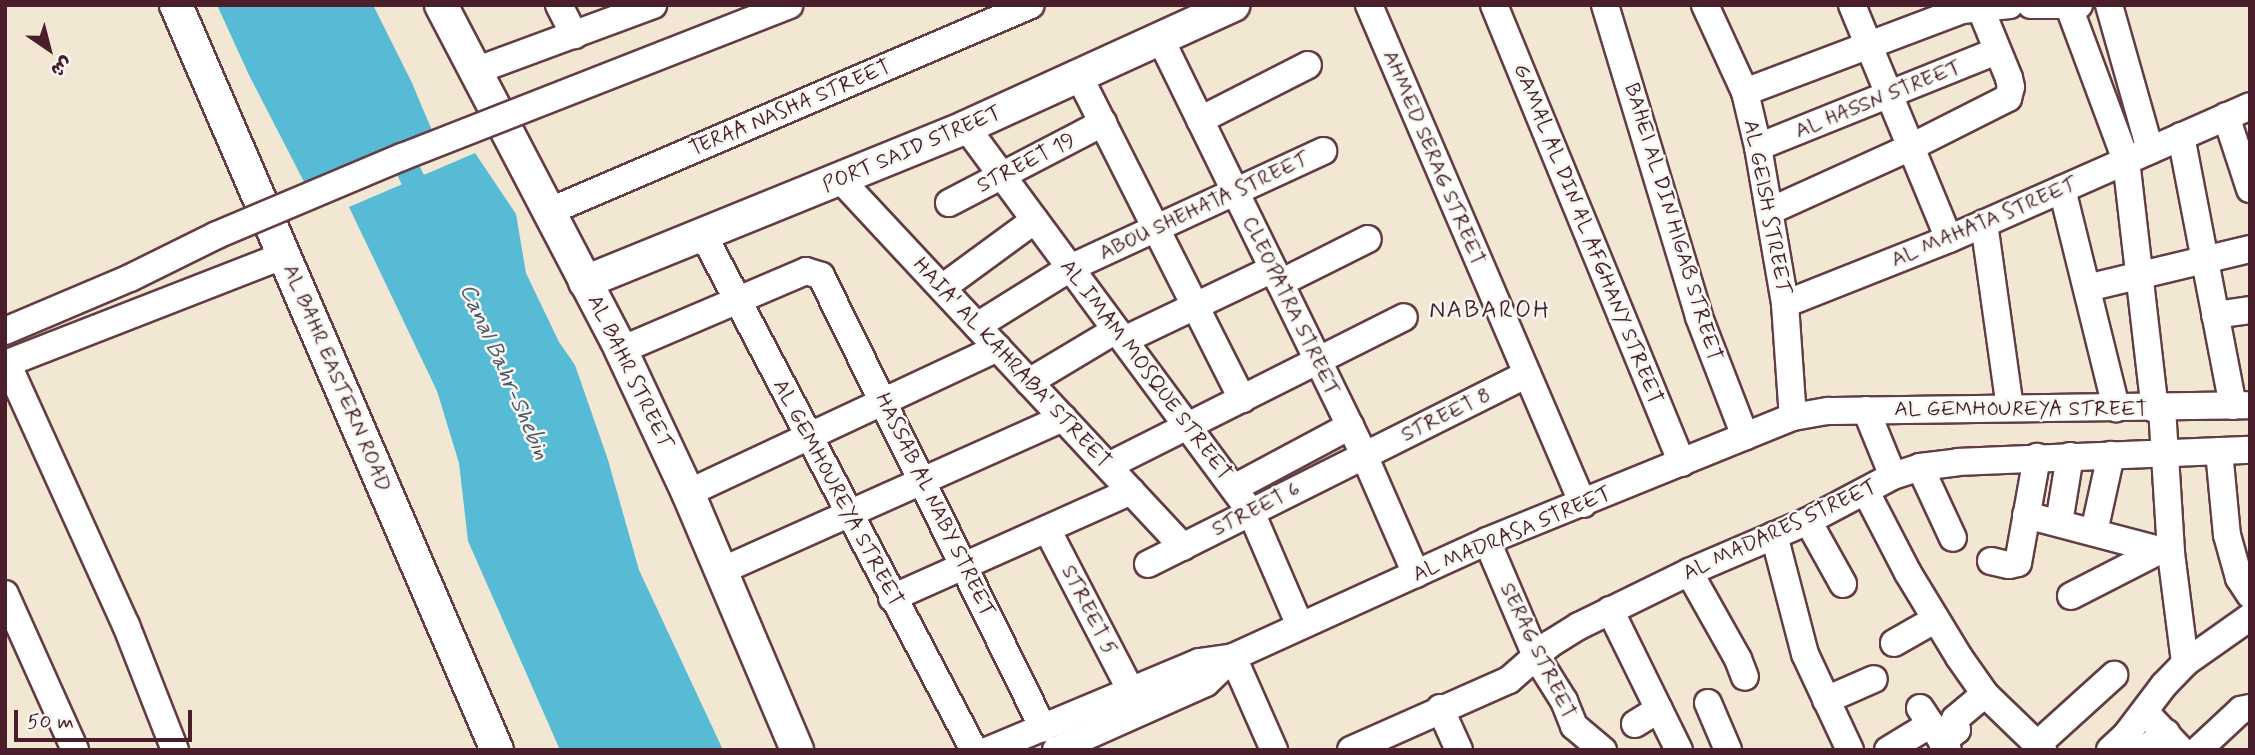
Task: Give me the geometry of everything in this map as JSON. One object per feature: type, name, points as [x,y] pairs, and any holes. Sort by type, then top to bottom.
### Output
[{"type":"street","name":"AL BAHR EASTERN ROAD","points":[[176,5],[497,750]]},
{"type":"street","name":"AL BAHR STREET","points":[[441,5],[621,350],[688,493],[797,750]]},
{"type":"street","points":[[559,5],[574,34]]},
{"type":"street","points":[[475,71],[653,5]]},
{"type":"street","points":[[5,331],[130,278],[217,235],[402,157],[789,5]]},
{"type":"street","name":"TERAA NASHA STREET","points":[[548,212],[1031,5]]},
{"type":"street","name":"PORT SAID STREET","points":[[585,282],[704,236],[966,127],[1080,78],[1234,5]]},
{"type":"street","name":"AHMED SERAG STREET","points":[[1369,5],[1583,504]]},
{"type":"street","name":"GAMAL AL DIN AL AFGHANY STREET","points":[[1494,5],[1682,463]]},
{"type":"street","name":"BAHEI AL DIN HIGAB STREET","points":[[1605,5],[1699,317],[1745,436]]},
{"type":"street","points":[[1852,5],[1949,239]]},
{"type":"street","points":[[1745,93],[1868,44],[1979,6],[2010,5]]},
{"type":"street","points":[[2031,5],[2074,6],[2138,155]]},
{"type":"street","points":[[2109,5],[2138,155],[2140,274],[2165,454],[2166,552],[2185,663]]},
{"type":"street","points":[[1770,211],[1911,148],[2008,98],[2011,87],[1979,6]]},
{"type":"street","name":"AL GEISH STREET","points":[[1712,7],[1745,93],[1758,147],[1785,304],[1793,417]]},
{"type":"street","name":"CLEOPATRA STREET","points":[[1161,40],[1364,455],[1416,574]]},
{"type":"street","name":"AL HASSN STREET","points":[[1758,147],[1997,51]]},
{"type":"street","points":[[1200,120],[1308,65]]},
{"type":"street","points":[[1080,78],[1241,399]]},
{"type":"street","points":[[2238,111],[2250,189]]},
{"type":"street","name":"AL MAHATA STREET","points":[[1785,304],[1949,239],[2238,111]]},
{"type":"street","name":"STREET 19","points":[[949,203],[1103,123]]},
{"type":"street","name":"AL IMAM MOSQUE STREET","points":[[966,127],[1251,512],[1300,626]]},
{"type":"street","points":[[2180,136],[2216,315],[2241,406]]},
{"type":"street","name":"ABOU SHEHATA STREET","points":[[977,326],[1070,268],[1323,151]]},
{"type":"street","name":"HAIA' AL KAHRABA' STREET","points":[[840,179],[1183,547]]},
{"type":"street","points":[[2062,188],[2116,408]]},
{"type":"street","points":[[942,288],[1035,220]]},
{"type":"street","points":[[1984,223],[2010,407]]},
{"type":"street","name":"AL GEMHOUREYA STREET","points":[[704,236],[974,750]]},
{"type":"street","points":[[1029,382],[1120,335],[1368,239]]},
{"type":"street","points":[[2087,288],[2250,249]]},
{"type":"street","points":[[175,750],[126,625],[6,363],[284,255]]},
{"type":"street","name":"HASSAB AL NABY STREET","points":[[738,300],[806,271],[821,276],[827,283],[1049,739]]},
{"type":"street","points":[[621,350],[738,300]]},
{"type":"street","points":[[2216,315],[2250,310]]},
{"type":"street","points":[[1108,466],[1404,317]]},
{"type":"street","points":[[688,493],[998,348]]},
{"type":"street","name":"STREET 8","points":[[1364,455],[1527,374]]},
{"type":"street","name":"AL GEMHOUREYA STREET","points":[[1793,417],[1828,411],[1866,410],[2241,406]]},
{"type":"street","points":[[1866,410],[1893,476]]},
{"type":"street","name":"AL MADRASA STREET","points":[[1049,739],[1131,691],[1199,663],[1233,657],[1487,541],[1793,417]]},
{"type":"street","points":[[721,571],[1063,418]]},
{"type":"street","points":[[1234,488],[1350,426]]},
{"type":"street","name":"AL MADARES STREET","points":[[1354,749],[1392,741],[1440,708],[1509,680],[1550,644],[1610,610],[1689,572],[1808,521],[1893,476],[1920,467],[2037,457],[2250,450]]},
{"type":"street","points":[[2219,451],[2227,535],[2239,578],[2250,595]]},
{"type":"street","name":"STREET 6","points":[[1148,564],[1364,455]]},
{"type":"street","points":[[2094,533],[2111,455]]},
{"type":"street","points":[[2059,523],[2070,456]]},
{"type":"street","points":[[1991,561],[2009,565],[2018,563],[2037,457]]},
{"type":"street","points":[[1920,467],[1953,538]]},
{"type":"street","points":[[892,598],[1132,491]]},
{"type":"street","points":[[1866,492],[1936,620],[1985,694],[2040,747],[2115,675]]},
{"type":"street","points":[[2026,515],[2166,552]]},
{"type":"street","points":[[1808,521],[1843,584]]},
{"type":"street","name":"STREET 5","points":[[1047,529],[1131,691]]},
{"type":"street","points":[[1774,535],[1798,632],[1850,750]]},
{"type":"street","name":"SERAG STREET","points":[[1487,541],[1537,658],[1564,701],[1574,738],[1603,750]]},
{"type":"street","points":[[2071,596],[2166,552]]},
{"type":"street","points":[[1689,572],[1738,659],[1745,677]]},
{"type":"street","points":[[5,594],[75,750]]},
{"type":"street","points":[[1610,610],[1679,750]]},
{"type":"street","points":[[2110,750],[2185,663],[2250,617]]},
{"type":"street","points":[[1894,643],[1936,620]]},
{"type":"street","points":[[1233,657],[1274,750]]},
{"type":"street","name":"AL MADRASA STREET","points":[[989,750],[1049,739],[1206,682],[1233,657]]},
{"type":"street","points":[[1826,700],[1874,679]]},
{"type":"street","points":[[1888,750],[1936,731],[1955,732],[1955,719],[1985,694]]},
{"type":"street","points":[[1708,703],[1728,750]]},
{"type":"street","points":[[1440,708],[1459,750]]},
{"type":"street","points":[[2198,750],[2241,710],[2250,708]]},
{"type":"street","points":[[1635,724],[1659,709]]},
{"type":"street","points":[[2143,750],[2173,741],[2145,712]]},
{"type":"water","points":[[217,5],[373,5],[412,83],[441,152],[316,205],[249,75]]},
{"type":"water","points":[[475,153],[516,214],[526,273],[559,342],[575,365],[608,460],[639,570],[723,750],[560,750],[468,541],[459,463],[437,391],[349,207]]},
{"type":"waterway","name":"Canal Bahr-Shebin","points":[[393,140],[427,208]]},
{"type":"district","name":"NABAROH","points":[[1490,311]]}]
